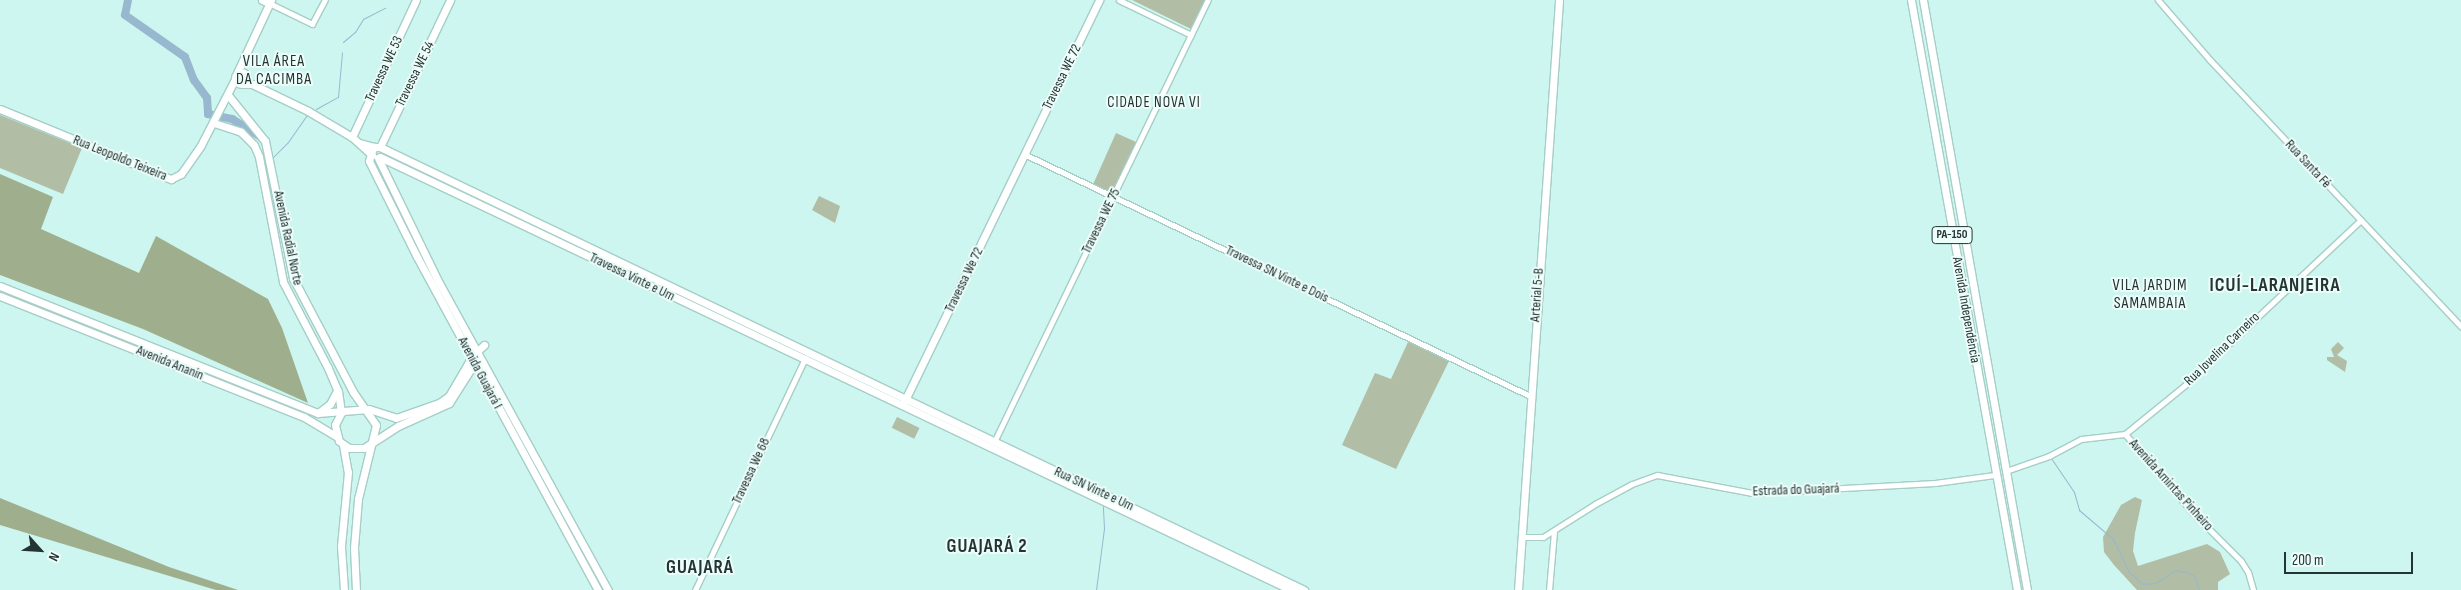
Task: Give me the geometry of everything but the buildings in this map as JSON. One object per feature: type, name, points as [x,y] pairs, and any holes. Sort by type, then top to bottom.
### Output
[{"type":"main road","name":"Travessa WE 53","points":[[352,137],[416,0]]},
{"type":"main road","name":"Travessa WE 54","points":[[377,152],[450,0]]},
{"type":"main road","name":"Travessa WE 72","points":[[1024,154],[1099,0]]},
{"type":"main road","name":"Arterial 5-B","points":[[1518,590],[1559,0]]},
{"type":"main road","name":"Avenida Independência","points":[[1911,0],[1939,144],[1994,475],[2017,590]]},
{"type":"main road","name":"Avenida Independência","points":[[1923,0],[2028,590]]},
{"type":"main road","name":"Rua Leopoldo Teixeira","points":[[0,109],[171,180],[181,174],[215,122],[268,1]]},
{"type":"main road","points":[[236,76],[245,73],[244,82]]},
{"type":"main road","points":[[236,76],[244,82],[258,86],[377,152]]},
{"type":"main road","name":"Rua Leopoldo Teixeira","points":[[228,95],[244,82]]},
{"type":"main road","name":"Avenida Radial Norte","points":[[228,95],[263,135],[272,159],[293,278],[360,410]]},
{"type":"main road","name":"Avenida Radial Norte","points":[[215,122],[241,132],[254,145],[259,157],[283,282],[338,391],[343,412]]},
{"type":"main road","name":"Travessa Vinte e Um","points":[[377,152],[884,393]]},
{"type":"main road","name":"Avenida Guajará I","points":[[598,590],[379,183],[369,161],[377,152],[416,238],[481,349],[608,590]]},
{"type":"main road","name":"Travessa We 72","points":[[904,402],[1024,154]]},
{"type":"main road","name":"Avenida Ananin","points":[[0,286],[318,413],[343,412]]},
{"type":"main road","name":"Avenida Ananin","points":[[0,296],[304,417],[337,437]]},
{"type":"main road","points":[[1970,337],[1982,335]]},
{"type":"main road","points":[[344,590],[341,546],[348,472],[346,447],[337,437],[336,425],[343,412],[360,410],[396,418],[439,403],[454,390],[481,349]]},
{"type":"main road","points":[[346,447],[367,447],[398,426],[443,407],[455,398],[474,358]]},
{"type":"main road","points":[[318,413],[330,404],[338,391]]},
{"type":"main road","name":"Rua SN Vinte e Um","points":[[884,393],[994,442],[1155,522]]},
{"type":"main road","name":"Rua SN Vinte e Um","points":[[904,402],[1274,579],[1304,590]]},
{"type":"main road","points":[[356,590],[354,548],[358,499],[367,447],[376,425],[371,416],[360,410]]},
{"type":"main road","name":"Rua SN Vinte e Um","points":[[1274,579],[1291,590]]},
{"type":"street","points":[[268,1],[312,24],[325,0]]},
{"type":"street","points":[[1119,0],[1191,35]]},
{"type":"street","name":"Travessa WE 75","points":[[994,442],[1208,0]]},
{"type":"street","name":"Rua Santa Fé","points":[[2158,0],[2210,60],[2461,326]]},
{"type":"street","name":"Travessa SN Vinte e Dois","points":[[1024,154],[1530,396]]},
{"type":"street","name":"Rua Jovelina Carneiro","points":[[2125,434],[2185,385],[2361,220]]},
{"type":"street","name":"Travessa We 68","points":[[695,590],[806,356]]},
{"type":"street","name":"Avenida Amintas Pinheiro","points":[[2006,472],[2049,456],[2081,439],[2125,434],[2193,513],[2241,561],[2248,572],[2254,590]]},
{"type":"street","name":"Estrada do Guajará","points":[[1554,532],[1595,504],[1632,484],[1656,475],[1752,493],[1935,483],[1994,475]]},
{"type":"street","points":[[1521,537],[1543,537],[1554,532],[1549,590]]},
{"type":"green space","points":[[1132,0],[1205,0],[1191,29]]},
{"type":"green space","points":[[0,115],[82,148],[63,194],[0,168]]},
{"type":"green space","points":[[1116,133],[1136,142],[1113,194],[1093,185]]},
{"type":"green space","points":[[0,174],[53,197],[41,229],[139,273],[156,236],[268,299],[282,328],[308,403],[143,329],[0,275]]},
{"type":"green space","points":[[819,196],[840,206],[835,223],[812,210]]},
{"type":"green space","points":[[1408,342],[1449,361],[1396,469],[1342,445],[1375,373],[1391,379]]},
{"type":"green space","points":[[2338,342],[2344,348],[2337,355],[2347,361],[2345,372],[2327,360],[2327,357],[2334,357],[2331,349]]},
{"type":"green space","points":[[897,417],[919,428],[914,439],[892,428]]},
{"type":"green space","points":[[2135,497],[2142,500],[2133,551],[2138,566],[2207,544],[2220,552],[2230,574],[2218,582],[2218,590],[2137,590],[2114,565],[2104,552],[2103,537],[2121,505]]},
{"type":"green space","points":[[0,498],[169,567],[238,590],[216,590],[0,525]]},
{"type":"waterway","points":[[128,0],[125,15],[185,57],[194,80],[207,98],[208,114],[232,119],[261,137]]},
{"type":"waterway","points":[[343,42],[355,32],[363,19],[385,8]]},
{"type":"waterway","points":[[316,109],[338,97],[342,52]]},
{"type":"waterway","points":[[271,159],[288,142],[306,116]]},
{"type":"waterway","points":[[2051,458],[2074,492],[2079,510],[2113,539],[2129,572],[2143,584],[2156,583],[2175,570],[2190,573],[2195,577],[2199,590]]},
{"type":"waterway","points":[[1096,590],[1104,528],[1103,506]]},
{"type":"district","name":"VILA ÁREA DA CACIMBA","points":[[274,71]]},
{"type":"district","name":"CIDADE NOVA VI","points":[[1154,103]]},
{"type":"district","name":"ICUÍ-LARANJEIRA","points":[[2275,286]]},
{"type":"district","name":"VILA JARDIM SAMAMBAIA","points":[[2150,295]]},
{"type":"district","name":"GUAJARÁ 2","points":[[987,547]]},
{"type":"district","name":"GUAJARÁ","points":[[700,568]]}]
